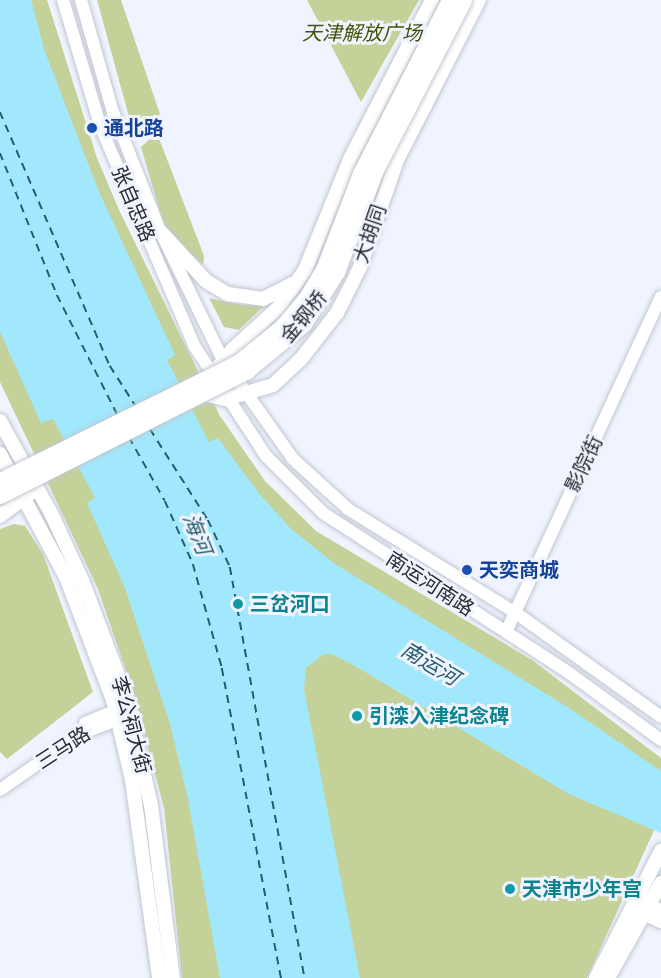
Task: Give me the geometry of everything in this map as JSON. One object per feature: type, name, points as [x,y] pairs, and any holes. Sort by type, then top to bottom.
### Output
[{"type":"main road","name":"大胡同","points":[[432,0],[350,159],[316,247],[298,282],[268,320],[223,360],[213,375],[197,390],[226,399],[244,390],[273,385],[291,369],[337,313],[360,267],[397,160],[480,0]]},
{"type":"main road","name":"金钢桥","points":[[1,467],[238,362],[282,326],[305,299],[324,267],[360,173],[449,0]]},
{"type":"main road","name":"金钢桥","points":[[0,496],[230,381],[262,361],[304,324],[337,272],[376,170],[464,0]]},
{"type":"main road","points":[[160,231],[206,281],[228,294],[263,299],[298,282]]},
{"type":"main road","name":"李公祠大街","points":[[0,421],[94,607],[151,805],[173,978]]},
{"type":"main road","points":[[0,516],[26,500],[45,468],[23,464],[1,467]]},
{"type":"main road","name":"李公祠大街","points":[[1,467],[26,500],[83,616],[123,712],[159,978]]},
{"type":"main road","points":[[608,978],[644,907],[661,851]]},
{"type":"main road","points":[[596,978],[661,883]]},
{"type":"street","name":"张自忠路","points":[[63,0],[101,128],[195,347],[226,399]]},
{"type":"street","name":"张自忠路","points":[[81,0],[113,111],[160,231],[223,360],[244,390]]},
{"type":"street","name":"影院街","points":[[506,632],[661,297]]},
{"type":"street","name":"南运河南路","points":[[244,390],[292,459],[334,499],[516,613],[661,717]]},
{"type":"street","name":"南运河南路","points":[[226,399],[266,456],[323,513],[506,632],[661,740]]},
{"type":"street","name":"三马路","points":[[0,782],[66,734],[123,712]]},
{"type":"street","name":"三马路","points":[[0,790],[80,734],[123,712]]},
{"type":"street","points":[[644,907],[661,922]]},
{"type":"green space","points":[[0,0],[47,0],[97,158],[120,212],[220,416],[265,481],[316,531],[532,660],[661,758],[661,815],[587,978],[182,978],[164,808],[134,694],[98,589],[0,382]]},
{"type":"green space","points":[[97,0],[121,0],[160,114],[134,135]]},
{"type":"green space","name":"天津解放广场","points":[[307,0],[419,0],[361,102]]},
{"type":"green space","points":[[157,133],[204,256],[203,265],[165,229],[141,147]]},
{"type":"green space","points":[[209,298],[236,304],[264,306],[239,330],[224,327]]},
{"type":"green space","points":[[14,524],[25,526],[43,554],[93,692],[7,759],[0,752],[0,529]]},
{"type":"water","points":[[0,0],[31,0],[45,52],[99,192],[175,355],[167,360],[209,442],[218,438],[258,492],[290,528],[335,564],[569,708],[661,771],[661,833],[569,794],[355,666],[332,654],[324,654],[306,668],[304,689],[360,978],[220,978],[188,799],[170,724],[125,588],[87,503],[95,498],[53,419],[41,423],[0,332]]},
{"type":"ferry route","points":[[0,112],[110,366],[135,405]]},
{"type":"ferry route","points":[[0,153],[57,295],[117,414]]},
{"type":"ferry route","points":[[150,429],[208,520],[230,567],[305,978]]},
{"type":"ferry route","points":[[129,437],[165,501],[193,564],[222,668],[281,978]]},
{"type":"place","name":"通北路","points":[[92,128]]},
{"type":"place","name":"天奕商城","points":[[467,570]]},
{"type":"place","name":"三岔河口","points":[[238,604]]},
{"type":"place","name":"引滦入津纪念碑","points":[[357,716]]},
{"type":"place","name":"天津市少年宫","points":[[510,889]]},
{"type":"water label","name":"海河","points":[[197,534]]},
{"type":"water label","name":"南运河","points":[[430,664]]}]
